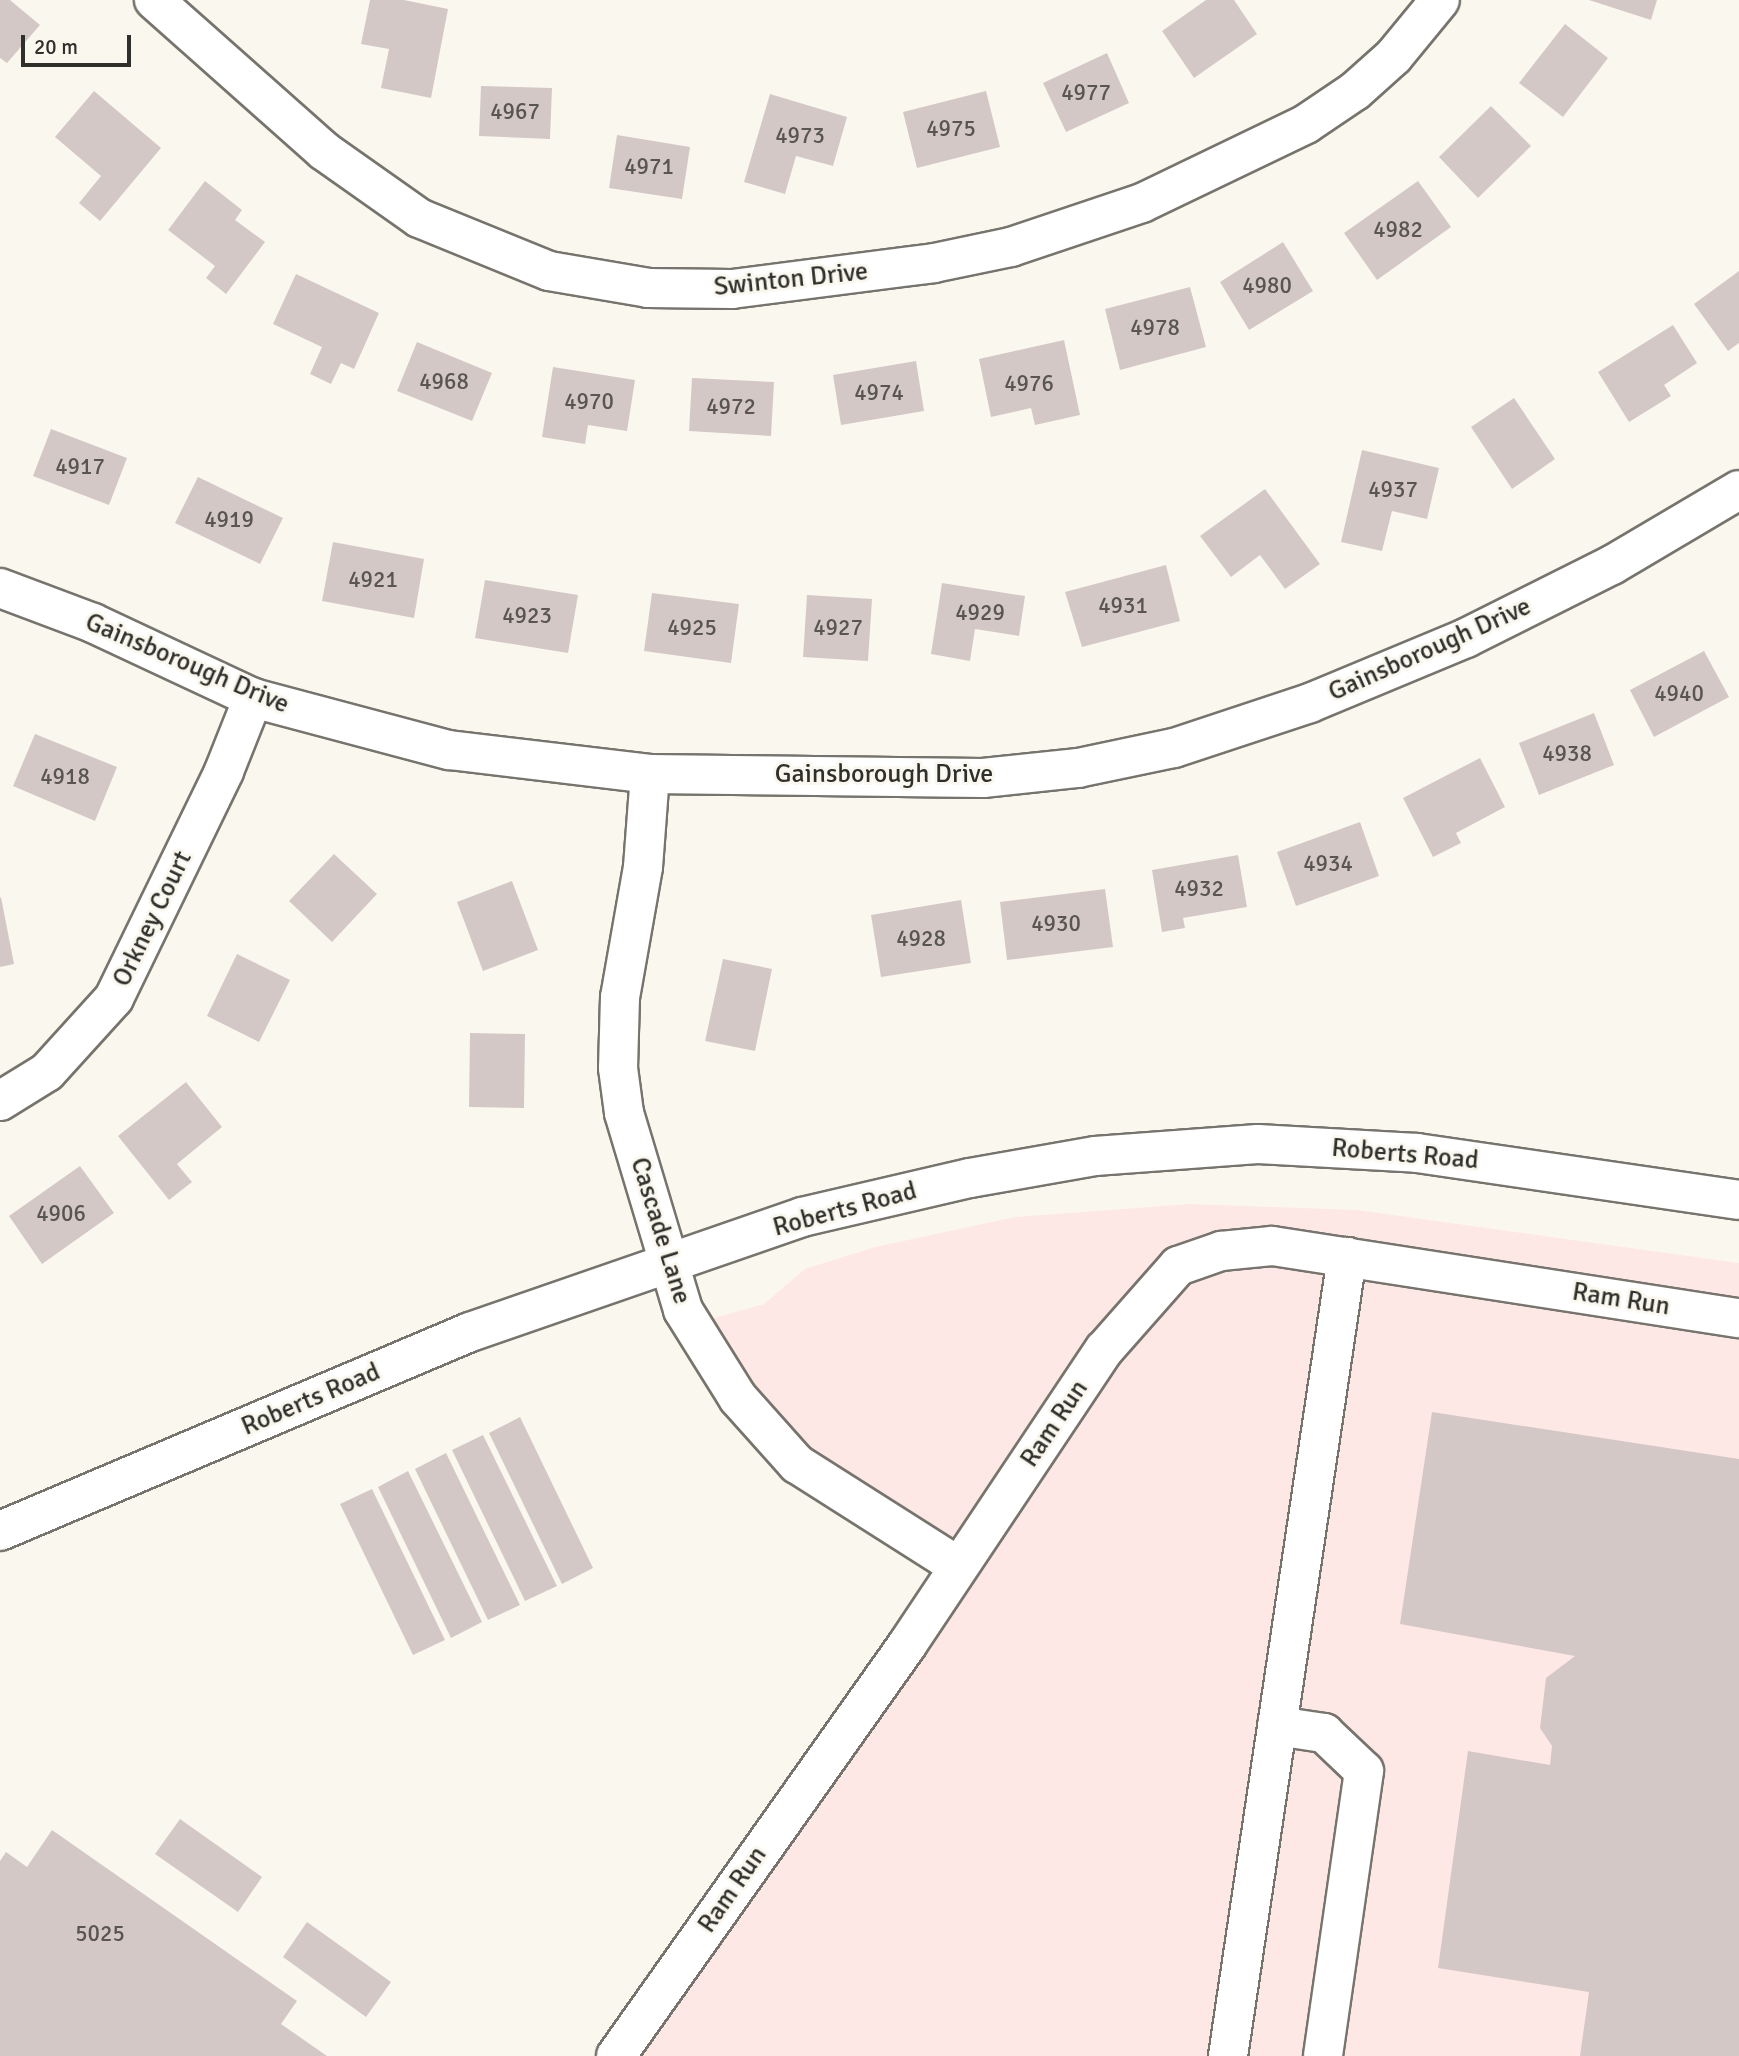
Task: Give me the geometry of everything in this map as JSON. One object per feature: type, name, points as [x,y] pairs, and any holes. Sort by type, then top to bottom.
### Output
[{"type":"street","name":"Swinton Drive","points":[[154,0],[324,150],[419,218],[549,271],[648,288],[732,289],[813,281],[985,253],[1079,227],[1142,203],[1306,124],[1355,91],[1394,56],[1440,0]]},
{"type":"street","name":"Gainsborough Drive","points":[[0,588],[93,623],[253,698],[449,750],[650,774],[984,778],[1078,768],[1174,748],[1310,704],[1466,638],[1612,565],[1739,490]]},
{"type":"street","name":"Orkney Court","points":[[0,1101],[47,1072],[114,998],[213,795],[253,698]]},
{"type":"street","name":"Cascade Lane","points":[[650,774],[643,867],[617,1036],[624,1114],[666,1264],[683,1310],[738,1398],[797,1464],[957,1566]]},
{"type":"street","name":"Roberts Road","points":[[0,1531],[470,1332],[802,1217],[970,1178],[1096,1156],[1258,1144],[1417,1153],[1739,1200]]},
{"type":"street","name":"Ram Run","points":[[616,2056],[907,1645],[957,1566],[1104,1350],[1178,1266],[1255,1245],[1347,1256],[1739,1318]]},
{"type":"street","points":[[1228,2056],[1347,1256]]},
{"type":"street","points":[[1277,1726],[1324,1733],[1364,1771],[1323,2056]]},
{"type":"shaded area","points":[[1190,1204],[1357,1210],[1739,1263],[1739,2056],[602,2056],[942,1575],[796,1464],[689,1325],[764,1304],[805,1269],[875,1247],[1015,1217]]},
{"type":"building","points":[[0,0],[10,0],[40,25],[7,63],[0,58]]},
{"type":"building","points":[[370,0],[404,0],[448,9],[431,98],[381,88],[389,49],[361,44]]},
{"type":"building","points":[[1206,0],[1234,0],[1257,34],[1194,78],[1162,31]]},
{"type":"building","points":[[1589,0],[1657,0],[1651,20]]},
{"type":"building","points":[[1565,24],[1608,58],[1563,117],[1519,83]]},
{"type":"building","points":[[1107,53],[1129,103],[1066,132],[1043,83]]},
{"type":"building","points":[[481,86],[552,88],[550,139],[479,136]]},
{"type":"building","points":[[94,91],[161,148],[100,221],[79,203],[101,176],[55,137]]},
{"type":"building","points":[[986,91],[1000,147],[917,168],[903,112]]},
{"type":"building","points":[[770,94],[847,117],[833,166],[796,156],[785,194],[744,182]]},
{"type":"building","points":[[1491,106],[1531,146],[1478,198],[1439,157]]},
{"type":"building","points":[[617,135],[690,147],[682,199],[609,188]]},
{"type":"building","points":[[205,181],[242,210],[235,220],[265,242],[226,294],[206,278],[215,266],[168,230]]},
{"type":"building","points":[[1418,181],[1451,227],[1377,280],[1344,233]]},
{"type":"building","points":[[1283,242],[1313,291],[1249,330],[1220,282]]},
{"type":"building","points":[[1739,271],[1739,343],[1728,351],[1694,304]]},
{"type":"building","points":[[296,274],[379,313],[354,369],[341,363],[331,384],[310,374],[322,347],[273,324]]},
{"type":"building","points":[[1190,287],[1206,347],[1120,370],[1105,309]]},
{"type":"building","points":[[1673,325],[1697,363],[1664,385],[1671,396],[1629,422],[1598,372]]},
{"type":"building","points":[[1064,340],[1080,415],[1035,425],[1031,408],[991,417],[979,359]]},
{"type":"building","points":[[417,342],[492,373],[472,421],[397,391]]},
{"type":"building","points":[[916,361],[924,411],[841,425],[833,375]]},
{"type":"building","points":[[553,367],[635,380],[627,431],[588,425],[585,444],[542,437]]},
{"type":"building","points":[[692,378],[774,382],[771,436],[689,431]]},
{"type":"building","points":[[1514,398],[1555,459],[1512,489],[1471,427]]},
{"type":"building","points":[[51,429],[127,458],[109,505],[33,476]]},
{"type":"building","points":[[1362,450],[1439,468],[1427,519],[1392,511],[1382,551],[1341,542]]},
{"type":"building","points":[[198,477],[283,518],[260,564],[175,523]]},
{"type":"building","points":[[1265,489],[1320,564],[1285,589],[1260,555],[1231,577],[1200,536]]},
{"type":"building","points":[[333,542],[424,559],[414,618],[322,601]]},
{"type":"building","points":[[1166,565],[1180,621],[1082,647],[1065,592]]},
{"type":"building","points":[[485,580],[578,595],[568,653],[475,638]]},
{"type":"building","points":[[942,583],[1025,596],[1019,636],[975,629],[970,661],[931,654]]},
{"type":"building","points":[[652,593],[739,604],[731,663],[644,651]]},
{"type":"building","points":[[807,595],[872,599],[868,661],[803,657]]},
{"type":"building","points":[[1704,651],[1729,697],[1654,737],[1630,690]]},
{"type":"building","points":[[1594,713],[1614,765],[1539,795],[1519,743]]},
{"type":"building","points":[[35,734],[117,767],[95,821],[13,786]]},
{"type":"building","points":[[1480,758],[1505,807],[1456,833],[1461,843],[1433,857],[1403,798]]},
{"type":"building","points":[[1360,822],[1379,876],[1296,906],[1277,852]]},
{"type":"building","points":[[334,854],[377,894],[332,942],[289,901]]},
{"type":"building","points":[[1238,855],[1247,907],[1183,918],[1185,928],[1162,932],[1152,870]]},
{"type":"building","points":[[512,881],[538,950],[483,971],[457,902]]},
{"type":"building","points":[[1105,889],[1113,947],[1007,960],[1000,902]]},
{"type":"building","points":[[0,898],[14,964],[0,967]]},
{"type":"building","points":[[961,900],[971,963],[881,977],[871,915]]},
{"type":"building","points":[[237,954],[290,980],[259,1042],[207,1016]]},
{"type":"building","points":[[723,959],[772,969],[755,1051],[705,1041]]},
{"type":"building","points":[[470,1033],[525,1034],[524,1108],[469,1107]]},
{"type":"building","points":[[186,1082],[222,1127],[177,1164],[192,1182],[169,1200],[118,1136]]},
{"type":"building","points":[[80,1166],[114,1213],[42,1264],[9,1216]]},
{"type":"building","points":[[1432,1412],[1739,1459],[1739,2056],[1580,2056],[1589,1992],[1438,1968],[1468,1751],[1550,1765],[1552,1746],[1540,1728],[1546,1678],[1575,1656],[1400,1624]]},
{"type":"building","points":[[520,1417],[593,1568],[562,1584],[489,1433]]},
{"type":"building","points":[[483,1435],[557,1586],[525,1601],[452,1450]]},
{"type":"building","points":[[446,1453],[520,1605],[488,1620],[415,1469]]},
{"type":"building","points":[[408,1471],[482,1622],[451,1638],[378,1487]]},
{"type":"building","points":[[372,1489],[445,1640],[413,1655],[340,1504]]},
{"type":"building","points":[[180,1819],[262,1877],[238,1912],[155,1854]]},
{"type":"building","points":[[52,1830],[297,2001],[281,2024],[327,2056],[0,2056],[0,1861],[6,1852],[27,1867]]},
{"type":"building","points":[[307,1922],[391,1982],[366,2017],[283,1957]]}]
